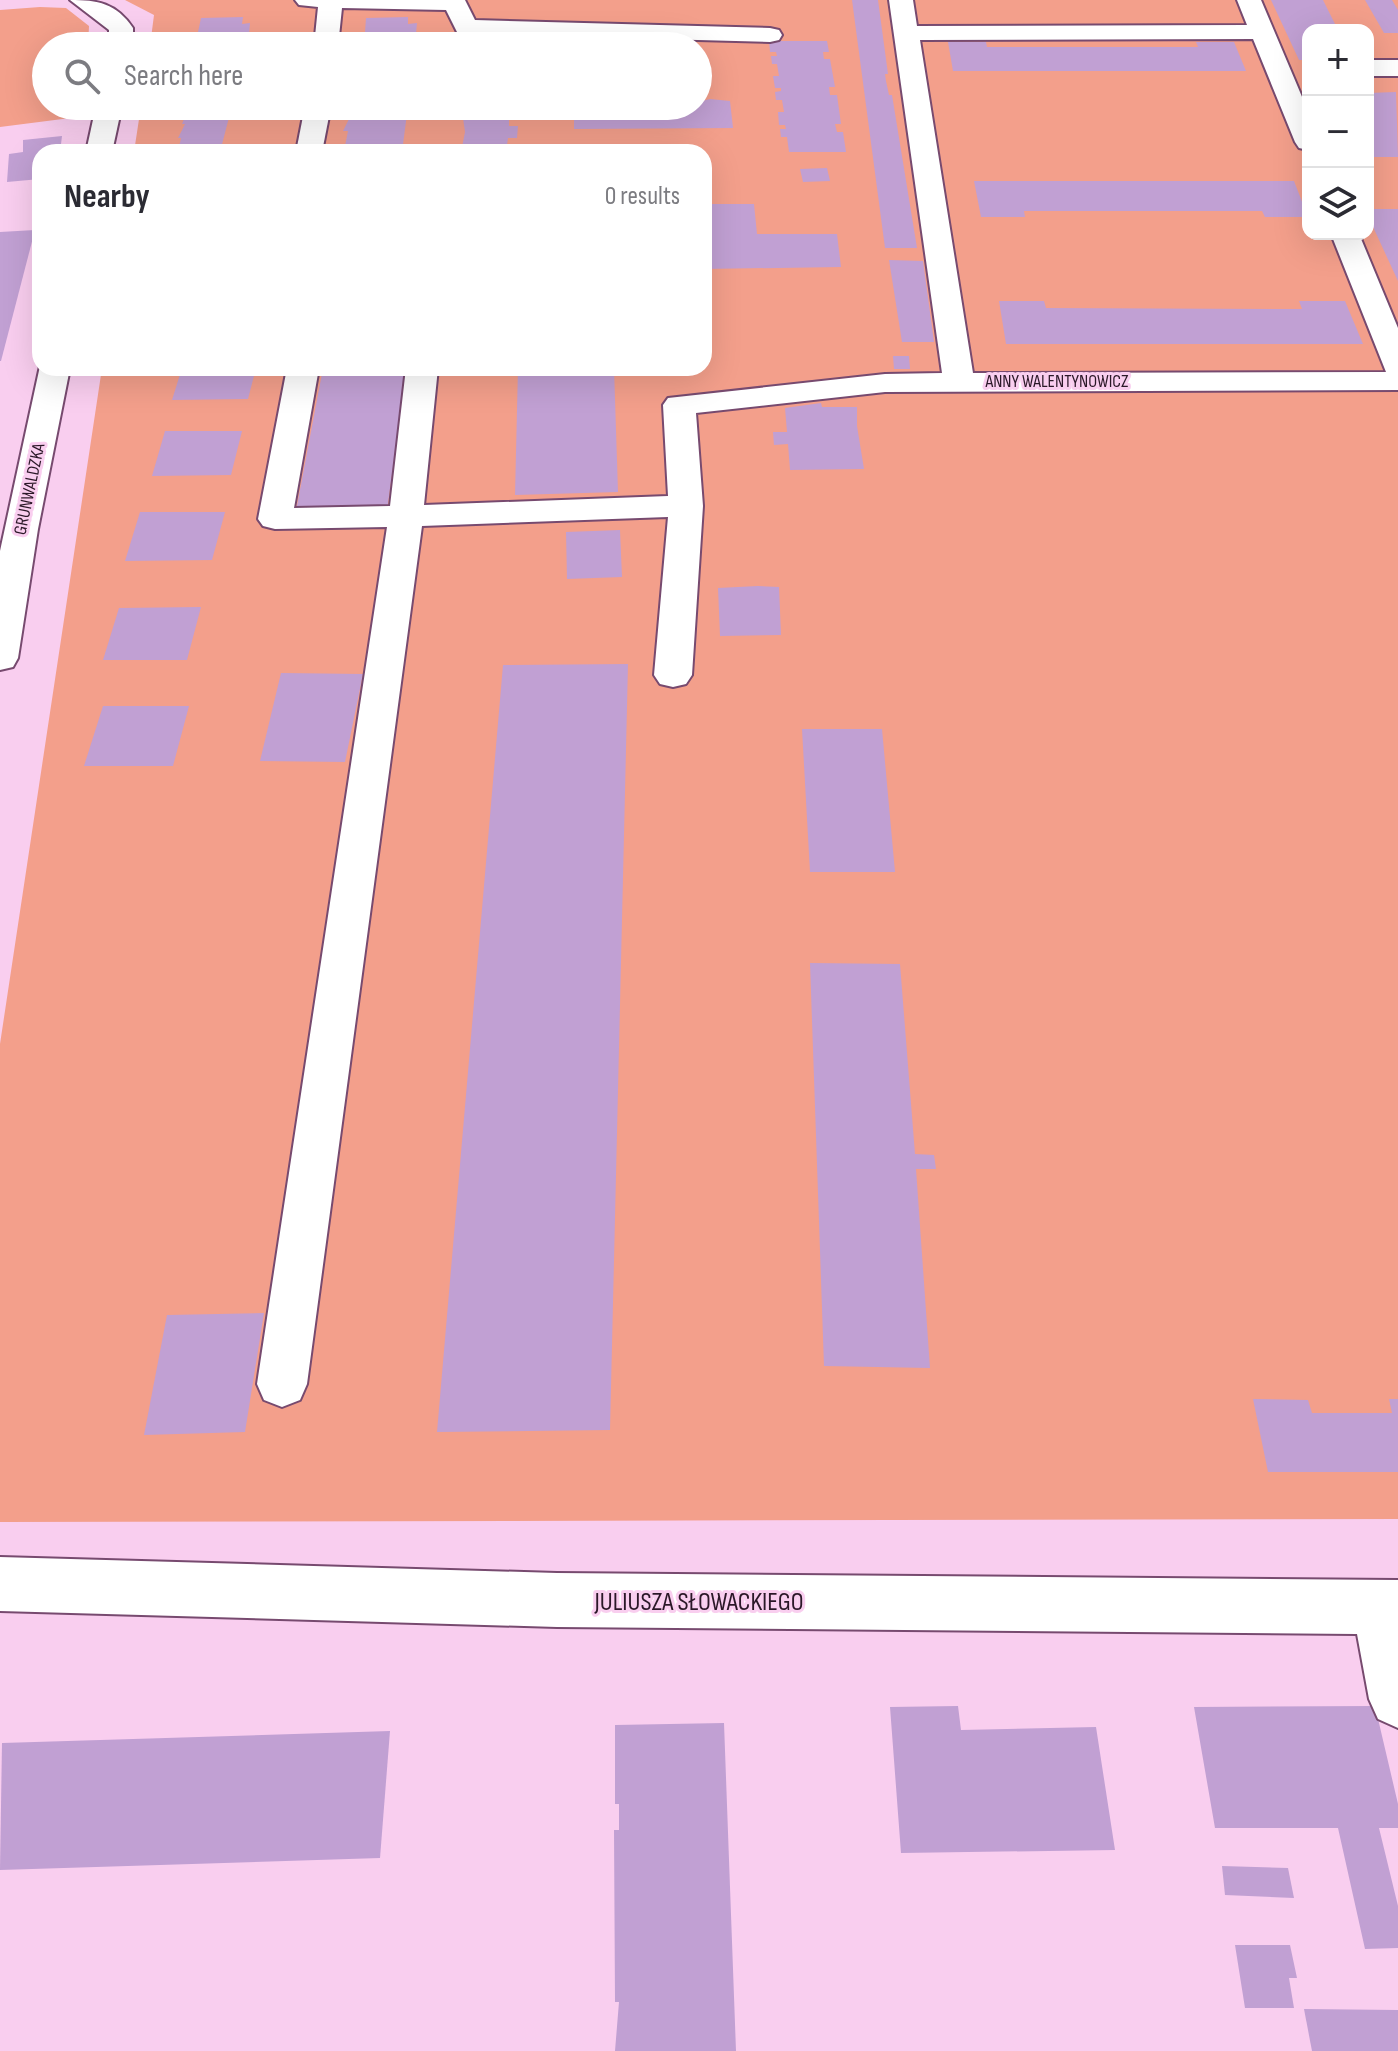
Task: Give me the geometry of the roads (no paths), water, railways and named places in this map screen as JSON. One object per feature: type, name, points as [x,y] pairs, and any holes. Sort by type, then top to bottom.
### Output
[{"type":"street","points":[[86,2],[122,0]]},
{"type":"street","points":[[307,0],[453,2],[466,27],[656,32]]},
{"type":"street","points":[[328,32],[331,0]]},
{"type":"street","name":"ANNY WALENTYNOWICZ","points":[[901,0],[959,382],[1398,381]]},
{"type":"street","points":[[1249,0],[1302,127]]},
{"type":"street","points":[[86,2],[106,13],[121,28],[121,32]]},
{"type":"street","points":[[906,33],[1263,32]]},
{"type":"street","points":[[712,33],[770,35]]},
{"type":"street","points":[[1279,68],[1302,68]]},
{"type":"street","points":[[1374,68],[1398,68]]},
{"type":"street","points":[[101,144],[106,120]]},
{"type":"street","points":[[311,144],[315,120]]},
{"type":"street","points":[[1347,240],[1398,366]]},
{"type":"street","name":"GRUNWALDZKA","points":[[0,658],[21,529],[52,376]]},
{"type":"street","points":[[302,376],[275,519],[686,506]]},
{"type":"street","points":[[282,1384],[406,516],[421,376]]},
{"type":"street","points":[[673,675],[686,506],[679,405],[885,383],[959,382]]},
{"type":"street","name":"JULIUSZA SŁOWACKIEGO","points":[[0,1584],[557,1600],[1388,1607]]},
{"type":"street","points":[[1388,1607],[1398,1699]]}]
